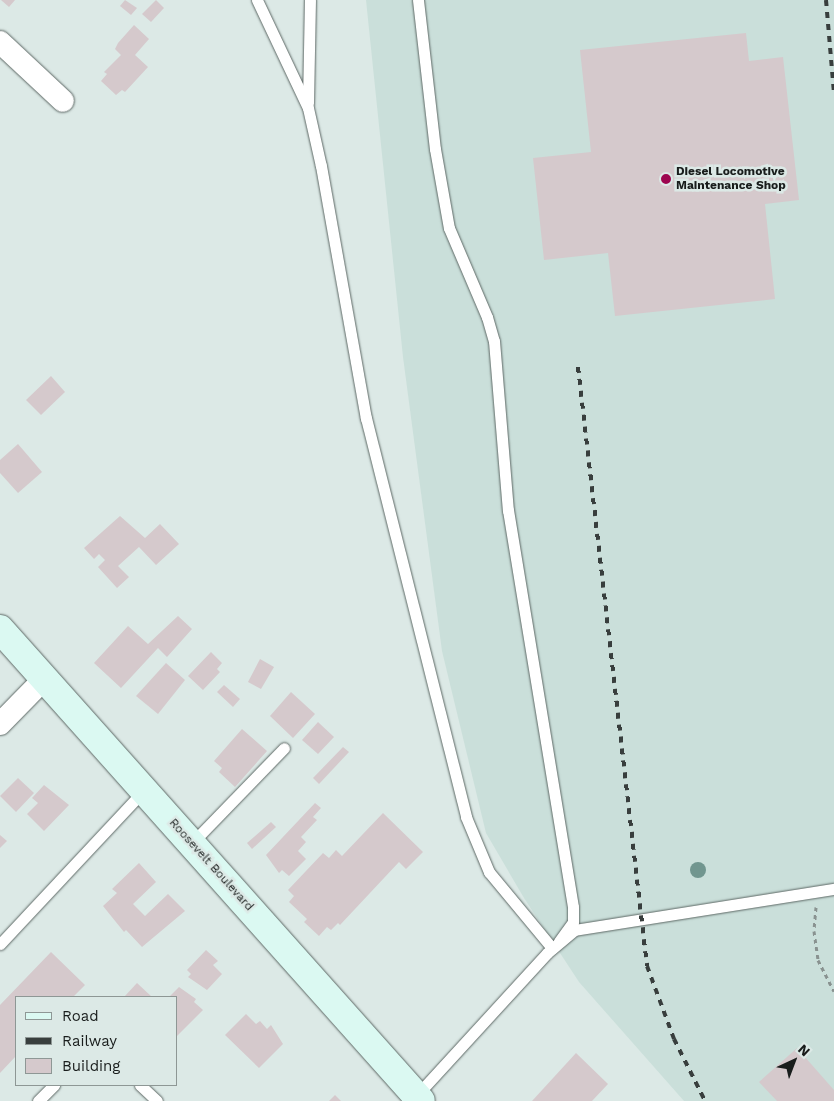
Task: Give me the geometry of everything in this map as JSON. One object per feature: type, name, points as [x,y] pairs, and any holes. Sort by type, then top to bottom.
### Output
[{"type":"main road","name":"Roosevelt Boulevard","points":[[0,629],[419,1098]]},
{"type":"street","points":[[0,42],[63,101]]},
{"type":"street","points":[[0,724],[45,678]]},
{"type":"lane","points":[[257,0],[308,108],[322,166],[366,418],[461,800],[489,872],[556,944]]},
{"type":"lane","points":[[308,108],[310,0]]},
{"type":"lane","points":[[418,0],[435,149],[449,228],[487,317],[494,341],[508,510],[573,907],[573,922],[556,944],[419,1098]]},
{"type":"lane","points":[[192,843],[284,748]]},
{"type":"lane","points":[[0,944],[144,789]]},
{"type":"lane","points":[[556,944],[582,928],[816,894],[834,889]]},
{"type":"lane","points":[[38,1101],[53,1086]]},
{"type":"lane","points":[[141,1086],[156,1101]]},
{"type":"path","points":[[816,894],[814,931],[818,960],[834,991]]},
{"type":"shaded area","points":[[366,0],[834,0],[834,1101],[684,1101],[579,982],[524,898],[486,833],[442,651],[403,357]]},
{"type":"building","points":[[1,0],[15,0],[9,7]]},
{"type":"building","points":[[125,0],[137,8],[131,15],[120,6]]},
{"type":"building","points":[[156,0],[164,8],[151,22],[142,14]]},
{"type":"building","points":[[134,25],[149,39],[135,55],[148,67],[125,92],[122,90],[116,95],[101,81],[107,74],[104,72],[121,55],[115,49],[118,43]]},
{"type":"building","name":"Diesel Locomotive Maintenance Shop","points":[[746,33],[749,61],[783,57],[799,200],[765,204],[775,299],[615,316],[608,253],[544,260],[533,158],[591,152],[580,50]]},
{"type":"building","points":[[51,376],[65,392],[41,415],[26,400]]},
{"type":"building","points":[[18,444],[42,472],[18,493],[0,473],[0,460]]},
{"type":"building","points":[[120,516],[145,538],[160,524],[179,544],[156,565],[139,547],[118,566],[129,577],[117,588],[98,567],[105,560],[99,554],[94,559],[84,548]]},
{"type":"building","points":[[178,616],[192,629],[167,657],[158,648],[121,688],[94,663],[128,626],[148,644]]},
{"type":"building","points":[[211,652],[222,663],[217,669],[220,672],[203,690],[188,676]]},
{"type":"building","points":[[260,659],[274,667],[261,689],[248,682]]},
{"type":"building","points":[[166,663],[185,680],[158,714],[136,696]]},
{"type":"building","points":[[224,685],[240,699],[233,707],[217,692]]},
{"type":"building","points":[[291,692],[315,714],[293,738],[270,716]]},
{"type":"building","points":[[318,722],[334,737],[318,754],[302,740]]},
{"type":"building","points":[[242,729],[267,751],[235,787],[219,772],[222,768],[214,761]]},
{"type":"building","points":[[343,747],[349,752],[319,784],[313,778]]},
{"type":"building","points":[[18,778],[34,793],[16,812],[0,796]]},
{"type":"building","points":[[44,785],[69,805],[44,831],[27,814],[38,803],[32,798]]},
{"type":"building","points":[[315,803],[321,808],[313,817],[317,820],[301,837],[306,842],[298,851],[306,859],[289,876],[282,870],[279,873],[266,855]]},
{"type":"building","points":[[383,813],[423,852],[406,869],[399,862],[340,925],[338,923],[331,930],[327,927],[319,936],[304,922],[307,919],[289,902],[294,896],[288,890],[323,853],[329,858],[336,850],[342,856]]},
{"type":"building","points":[[271,822],[276,827],[252,849],[247,843]]},
{"type":"building","points":[[0,835],[7,841],[0,848]]},
{"type":"building","points":[[139,863],[156,882],[133,904],[145,916],[168,894],[185,911],[142,947],[126,930],[124,932],[103,906],[117,893],[112,889]]},
{"type":"building","points":[[206,950],[218,961],[213,965],[222,974],[207,990],[188,977],[191,974],[187,970]]},
{"type":"building","points":[[51,952],[85,985],[74,996],[15,996],[15,1057],[0,1073],[0,1005]]},
{"type":"building","points":[[137,983],[151,996],[125,996]]},
{"type":"building","points":[[179,987],[196,999],[194,1002],[203,1010],[178,1035],[178,996],[170,996]]},
{"type":"building","points":[[246,1014],[256,1024],[260,1021],[267,1029],[271,1025],[283,1044],[259,1068],[225,1035]]},
{"type":"building","points":[[797,1048],[834,1090],[834,1101],[777,1101],[759,1082]]},
{"type":"building","points":[[576,1053],[608,1084],[592,1101],[532,1101]]},
{"type":"building","points":[[335,1095],[341,1101],[329,1101]]},
{"type":"railway","points":[[826,0],[834,94]]},
{"type":"railway","points":[[578,367],[647,966],[674,1039],[705,1101]]},
{"type":"place","name":"Diesel Locomotive Maintenance Shop","points":[[666,179]]}]
